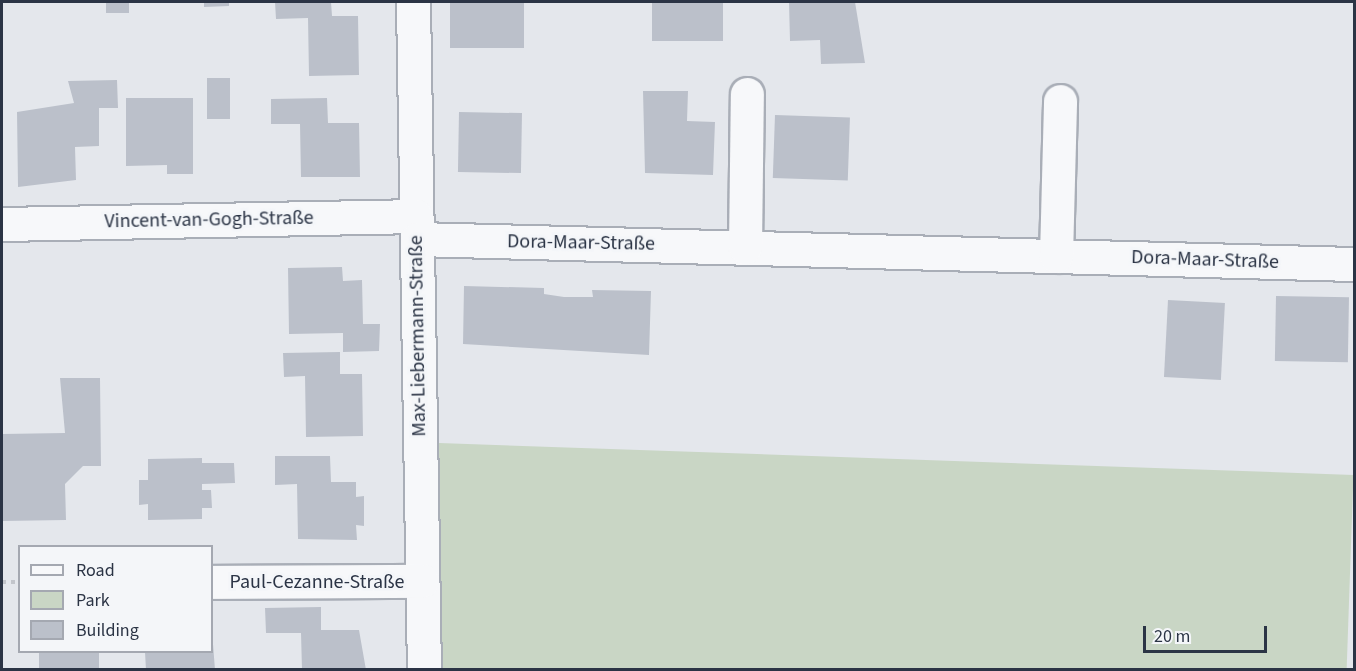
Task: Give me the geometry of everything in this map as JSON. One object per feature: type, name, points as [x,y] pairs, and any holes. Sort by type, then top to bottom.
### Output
[{"type":"street","name":"Max-Liebermann-Straße","points":[[413,2],[424,669]]},
{"type":"street","points":[[745,247],[747,94]]},
{"type":"street","points":[[1056,256],[1060,101]]},
{"type":"street","name":"Vincent-van-Gogh-Straße","points":[[2,224],[417,228]]},
{"type":"street","name":"Dora-Maar-Straße","points":[[417,228],[745,247],[1354,264]]},
{"type":"street","name":"Paul-Cezanne-Straße","points":[[213,582],[422,581]]},
{"type":"path","points":[[2,582],[18,582]]},
{"type":"green space","points":[[439,443],[1353,475],[1347,670],[431,669]]},
{"type":"building","points":[[106,2],[129,2],[129,13],[106,13]]},
{"type":"building","points":[[204,2],[229,2],[229,6],[204,7]]},
{"type":"building","points":[[275,2],[331,2],[332,16],[358,16],[359,75],[309,76],[308,18],[276,19]]},
{"type":"building","points":[[450,2],[524,2],[524,48],[450,48]]},
{"type":"building","points":[[652,2],[723,2],[723,41],[652,41]]},
{"type":"building","points":[[789,2],[855,2],[865,63],[821,64],[820,40],[790,41]]},
{"type":"building","points":[[207,78],[230,78],[230,119],[207,119]]},
{"type":"building","points":[[117,80],[118,108],[99,108],[99,146],[75,147],[76,180],[18,187],[17,112],[74,103],[68,81]]},
{"type":"building","points":[[643,91],[688,91],[687,121],[715,122],[713,175],[645,173]]},
{"type":"building","points":[[126,98],[193,98],[193,174],[167,174],[167,165],[126,166]]},
{"type":"building","points":[[327,98],[328,123],[359,123],[360,177],[301,177],[300,124],[271,124],[271,99]]},
{"type":"building","points":[[459,112],[522,113],[521,173],[458,172]]},
{"type":"building","points":[[775,115],[850,118],[848,181],[773,178]]},
{"type":"building","points":[[342,267],[343,281],[362,280],[363,324],[380,324],[379,351],[343,352],[343,333],[289,334],[288,268]]},
{"type":"building","points":[[464,286],[544,288],[544,294],[564,297],[593,297],[592,290],[651,291],[649,355],[463,344]]},
{"type":"building","points":[[1276,296],[1349,297],[1348,362],[1275,361]]},
{"type":"building","points":[[1168,300],[1225,303],[1221,380],[1164,377]]},
{"type":"building","points":[[340,352],[340,374],[362,374],[363,436],[306,437],[305,376],[284,377],[283,353]]},
{"type":"building","points":[[60,378],[100,378],[101,466],[83,466],[65,484],[66,520],[2,521],[2,434],[65,433]]},
{"type":"building","points":[[275,456],[330,456],[331,482],[356,482],[356,497],[364,496],[364,526],[356,525],[357,540],[298,539],[297,484],[275,485]]},
{"type":"building","points":[[202,458],[202,463],[234,463],[235,483],[202,484],[202,490],[211,490],[212,508],[202,508],[202,519],[148,520],[148,504],[139,505],[139,480],[148,480],[148,459]]},
{"type":"building","points":[[321,607],[321,630],[359,630],[366,670],[302,670],[301,633],[266,633],[265,608]]},
{"type":"building","points":[[213,644],[215,670],[146,670],[145,653],[213,653]]},
{"type":"building","points":[[39,653],[99,653],[99,670],[39,670]]}]
